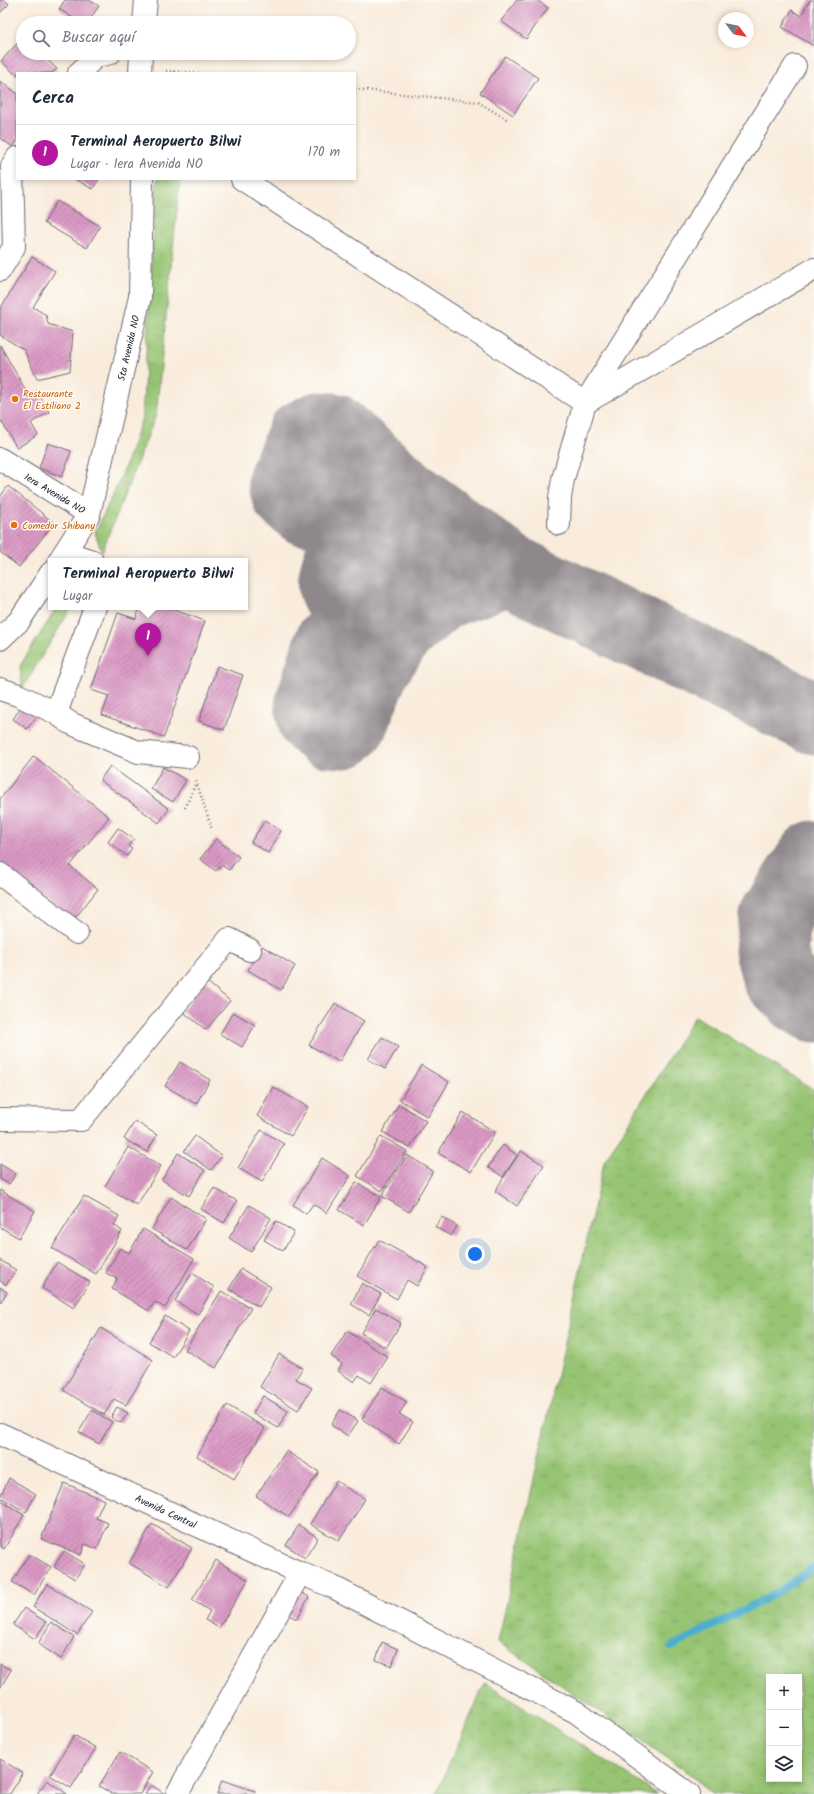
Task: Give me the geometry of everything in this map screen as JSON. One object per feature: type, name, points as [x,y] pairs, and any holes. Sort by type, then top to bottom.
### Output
[{"type":"street","points":[[145,16],[146,0]]},
{"type":"street","points":[[80,72],[92,60]]},
{"type":"street","points":[[140,72],[141,60]]},
{"type":"street","points":[[559,524],[560,498],[563,479],[585,403],[795,66]]},
{"type":"street","points":[[0,270],[14,247],[12,166],[16,160]]},
{"type":"street","name":"5ta Avenida NO","points":[[62,556],[89,514],[140,297],[142,180]]},
{"type":"street","points":[[244,180],[585,403]]},
{"type":"street","points":[[585,403],[814,269]]},
{"type":"street","name":"1era Avenida NO","points":[[0,459],[89,514]]},
{"type":"street","points":[[62,556],[74,558]]},
{"type":"street","points":[[0,639],[19,621],[48,578]]},
{"type":"street","points":[[56,713],[93,610]]},
{"type":"street","points":[[0,689],[18,695],[56,713],[70,723],[138,752],[188,758]]},
{"type":"street","points":[[0,874],[77,933]]},
{"type":"street","points":[[0,1119],[81,1120],[229,939],[250,950]]},
{"type":"street","name":"Avenida Central","points":[[0,1434],[333,1587],[576,1712],[689,1794]]},
{"type":"street","points":[[177,1794],[300,1573]]},
{"type":"path","points":[[356,89],[478,102],[508,120]]},
{"type":"path","points":[[188,758],[212,829]]},
{"type":"path","points":[[186,808],[196,783]]},
{"type":"green space","points":[[157,180],[180,180],[156,415],[102,552],[95,533],[122,475],[142,418]]},
{"type":"green space","points":[[55,610],[70,610],[22,689],[20,666]]},
{"type":"green space","points":[[695,1016],[814,1090],[814,1794],[712,1794],[692,1775],[498,1642],[604,1162]]},
{"type":"green space","points":[[485,1683],[657,1794],[436,1794]]},
{"type":"building","points":[[0,0],[5,0],[9,4],[0,13]]},
{"type":"building","points":[[65,0],[89,0],[99,6],[92,16],[70,16],[59,9]]},
{"type":"building","points":[[517,0],[537,0],[548,8],[526,39],[501,21]]},
{"type":"building","points":[[810,0],[814,0],[814,46],[782,27],[792,10],[801,16]]},
{"type":"building","points":[[16,45],[16,60],[47,60],[57,69],[53,72],[16,72],[16,75],[1,61]]},
{"type":"building","points":[[505,56],[538,78],[513,115],[480,93]]},
{"type":"building","points":[[0,81],[16,92],[16,142],[13,147],[0,138]]},
{"type":"building","points":[[76,180],[98,180],[93,189]]},
{"type":"building","points":[[57,201],[100,226],[87,248],[44,223]]},
{"type":"building","points":[[32,257],[55,271],[33,307],[46,315],[48,324],[73,332],[70,371],[37,379],[24,350],[0,335],[0,309]]},
{"type":"building","points":[[0,345],[29,396],[37,391],[49,412],[31,423],[38,435],[17,448],[0,419]]},
{"type":"building","points":[[48,443],[71,451],[62,477],[39,468]]},
{"type":"building","points":[[8,486],[54,523],[19,567],[0,552],[0,497]]},
{"type":"building","points":[[139,610],[174,610],[205,621],[164,737],[102,715],[109,696],[91,690],[118,613],[136,619]]},
{"type":"building","points":[[217,666],[243,675],[224,730],[199,721]]},
{"type":"building","points":[[23,704],[38,715],[27,729],[13,719]]},
{"type":"building","points":[[34,756],[109,817],[70,866],[98,889],[72,922],[0,864],[0,799]]},
{"type":"building","points":[[110,766],[169,809],[159,823],[100,780]]},
{"type":"building","points":[[163,767],[186,780],[173,802],[151,789]]},
{"type":"building","points":[[265,820],[281,831],[268,853],[251,842]]},
{"type":"building","points":[[118,828],[134,839],[128,846],[132,849],[127,856],[108,842]]},
{"type":"building","points":[[216,839],[239,857],[229,870],[221,865],[216,871],[200,859]]},
{"type":"building","points":[[262,946],[295,966],[281,990],[248,970]]},
{"type":"building","points":[[206,981],[230,1001],[206,1030],[182,1011]]},
{"type":"building","points":[[335,1003],[364,1021],[339,1062],[309,1045]]},
{"type":"building","points":[[233,1012],[255,1025],[242,1047],[220,1034]]},
{"type":"building","points":[[382,1037],[398,1047],[385,1069],[368,1059]]},
{"type":"building","points":[[180,1062],[210,1080],[196,1104],[165,1086]]},
{"type":"building","points":[[421,1065],[449,1082],[428,1117],[400,1100]]},
{"type":"building","points":[[273,1087],[308,1107],[291,1136],[257,1116]]},
{"type":"building","points":[[399,1104],[426,1121],[410,1148],[383,1132]]},
{"type":"building","points":[[463,1112],[495,1132],[471,1172],[438,1153]]},
{"type":"building","points":[[135,1121],[157,1135],[147,1152],[124,1139]]},
{"type":"building","points":[[261,1130],[284,1144],[262,1182],[238,1168]]},
{"type":"building","points":[[195,1136],[222,1156],[211,1170],[184,1151]]},
{"type":"building","points":[[381,1136],[407,1151],[382,1191],[357,1176]]},
{"type":"building","points":[[503,1145],[517,1155],[503,1177],[488,1167]]},
{"type":"building","points":[[128,1147],[161,1166],[137,1205],[105,1186]]},
{"type":"building","points":[[521,1151],[544,1165],[517,1206],[495,1191]]},
{"type":"building","points":[[178,1153],[205,1170],[189,1196],[162,1180]]},
{"type":"building","points":[[407,1155],[433,1171],[409,1212],[382,1196]]},
{"type":"building","points":[[322,1158],[350,1176],[327,1213],[313,1204],[306,1214],[293,1205]]},
{"type":"building","points":[[0,1164],[16,1174],[9,1184],[0,1179]]},
{"type":"building","points":[[356,1182],[381,1197],[364,1225],[339,1210]]},
{"type":"building","points":[[214,1188],[237,1201],[224,1223],[201,1209]]},
{"type":"building","points":[[0,1190],[35,1211],[19,1238],[0,1227]]},
{"type":"building","points":[[84,1196],[119,1216],[114,1225],[122,1231],[96,1274],[52,1248]]},
{"type":"building","points":[[171,1197],[206,1219],[187,1250],[152,1229]]},
{"type":"building","points":[[249,1205],[271,1218],[251,1252],[229,1238]]},
{"type":"building","points":[[442,1217],[457,1226],[451,1236],[435,1227]]},
{"type":"building","points":[[276,1221],[294,1232],[283,1251],[264,1240]]},
{"type":"building","points":[[143,1229],[194,1259],[165,1308],[155,1302],[149,1311],[112,1289],[117,1279],[106,1273],[120,1248],[129,1253]]},
{"type":"building","points":[[379,1240],[428,1267],[417,1286],[407,1280],[397,1299],[357,1276]]},
{"type":"building","points":[[0,1260],[16,1270],[6,1285],[0,1281]]},
{"type":"building","points":[[57,1262],[90,1282],[74,1308],[42,1288]]},
{"type":"building","points":[[241,1269],[271,1287],[259,1307],[229,1289]]},
{"type":"building","points":[[192,1273],[214,1287],[198,1314],[175,1301]]},
{"type":"building","points":[[362,1283],[381,1294],[369,1315],[351,1304]]},
{"type":"building","points":[[0,1287],[7,1292],[0,1303]]},
{"type":"building","points":[[221,1291],[251,1308],[216,1368],[185,1350]]},
{"type":"building","points":[[376,1308],[401,1323],[386,1348],[361,1333]]},
{"type":"building","points":[[165,1316],[189,1331],[173,1357],[149,1342]]},
{"type":"building","points":[[101,1328],[153,1360],[126,1405],[114,1399],[104,1415],[63,1390]]},
{"type":"building","points":[[347,1331],[388,1357],[371,1383],[359,1375],[354,1382],[338,1371],[342,1364],[331,1356]]},
{"type":"building","points":[[279,1354],[302,1368],[296,1379],[312,1388],[298,1410],[260,1387]]},
{"type":"building","points":[[382,1387],[407,1402],[399,1414],[413,1422],[399,1444],[362,1419]]},
{"type":"building","points":[[263,1396],[288,1411],[278,1428],[253,1413]]},
{"type":"building","points":[[227,1405],[265,1428],[234,1479],[197,1456]]},
{"type":"building","points":[[117,1407],[128,1413],[121,1423],[111,1417]]},
{"type":"building","points":[[92,1410],[112,1422],[99,1444],[79,1432]]},
{"type":"building","points":[[340,1410],[358,1421],[348,1436],[331,1425]]},
{"type":"building","points":[[286,1451],[319,1472],[289,1517],[256,1496]]},
{"type":"building","points":[[9,1478],[36,1494],[26,1512],[0,1497]]},
{"type":"building","points":[[336,1481],[365,1499],[339,1541],[310,1524]]},
{"type":"building","points":[[64,1483],[104,1500],[96,1518],[108,1523],[97,1549],[85,1544],[81,1555],[41,1539]]},
{"type":"building","points":[[0,1500],[24,1515],[4,1549],[0,1546]]},
{"type":"building","points":[[152,1524],[192,1548],[169,1587],[129,1563]]},
{"type":"building","points":[[299,1525],[318,1538],[305,1558],[286,1545]]},
{"type":"building","points":[[64,1551],[85,1564],[75,1579],[54,1567]]},
{"type":"building","points":[[29,1554],[51,1567],[34,1595],[12,1582]]},
{"type":"building","points":[[216,1560],[248,1580],[219,1628],[205,1620],[210,1611],[192,1600]]},
{"type":"building","points":[[47,1584],[92,1612],[77,1635],[33,1607]]},
{"type":"building","points":[[295,1589],[309,1597],[297,1619],[283,1612]]},
{"type":"building","points":[[24,1608],[46,1622],[35,1639],[13,1625]]},
{"type":"building","points":[[51,1622],[74,1637],[61,1659],[38,1644]]},
{"type":"building","points":[[382,1642],[398,1649],[392,1666],[376,1660]]},
{"type":"building","points":[[0,1664],[11,1670],[0,1688]]},
{"type":"building","points":[[74,1735],[96,1748],[71,1788],[50,1775]]},
{"type":"building","points":[[120,1752],[153,1772],[140,1794],[112,1794],[99,1786]]},
{"type":"building","points":[[0,1759],[23,1773],[10,1794],[0,1794]]},
{"type":"building","points":[[47,1780],[67,1794],[37,1794]]},
{"type":"building","points":[[222,1780],[255,1791],[254,1794],[217,1794]]},
{"type":"building","points":[[151,1785],[165,1794],[145,1794]]},
{"type":"waterway","points":[[671,1647],[775,1594],[814,1567]]},
{"type":"taxiway","points":[[405,493],[305,509],[288,495],[284,481],[303,436],[319,428],[332,429],[405,493],[508,569],[440,594],[331,642],[311,705],[314,721],[326,731],[344,732],[351,724],[374,667],[400,629],[440,594]]},
{"type":"taxiway","points":[[413,562],[382,578],[357,602],[343,599],[336,592],[334,583],[335,576],[340,558],[346,549],[444,557],[508,569],[814,718]]},
{"type":"taxiway","points":[[814,857],[776,916],[771,950],[778,976],[799,997],[814,1006]]},
{"type":"place","name":"Restaurante El Estiliano 2","points":[[15,399]]},
{"type":"place","name":"Comedor Shibany","points":[[14,525]]},
{"type":"place","name":"Terminal Aeropuerto Bilwi","points":[[148,656]]}]
